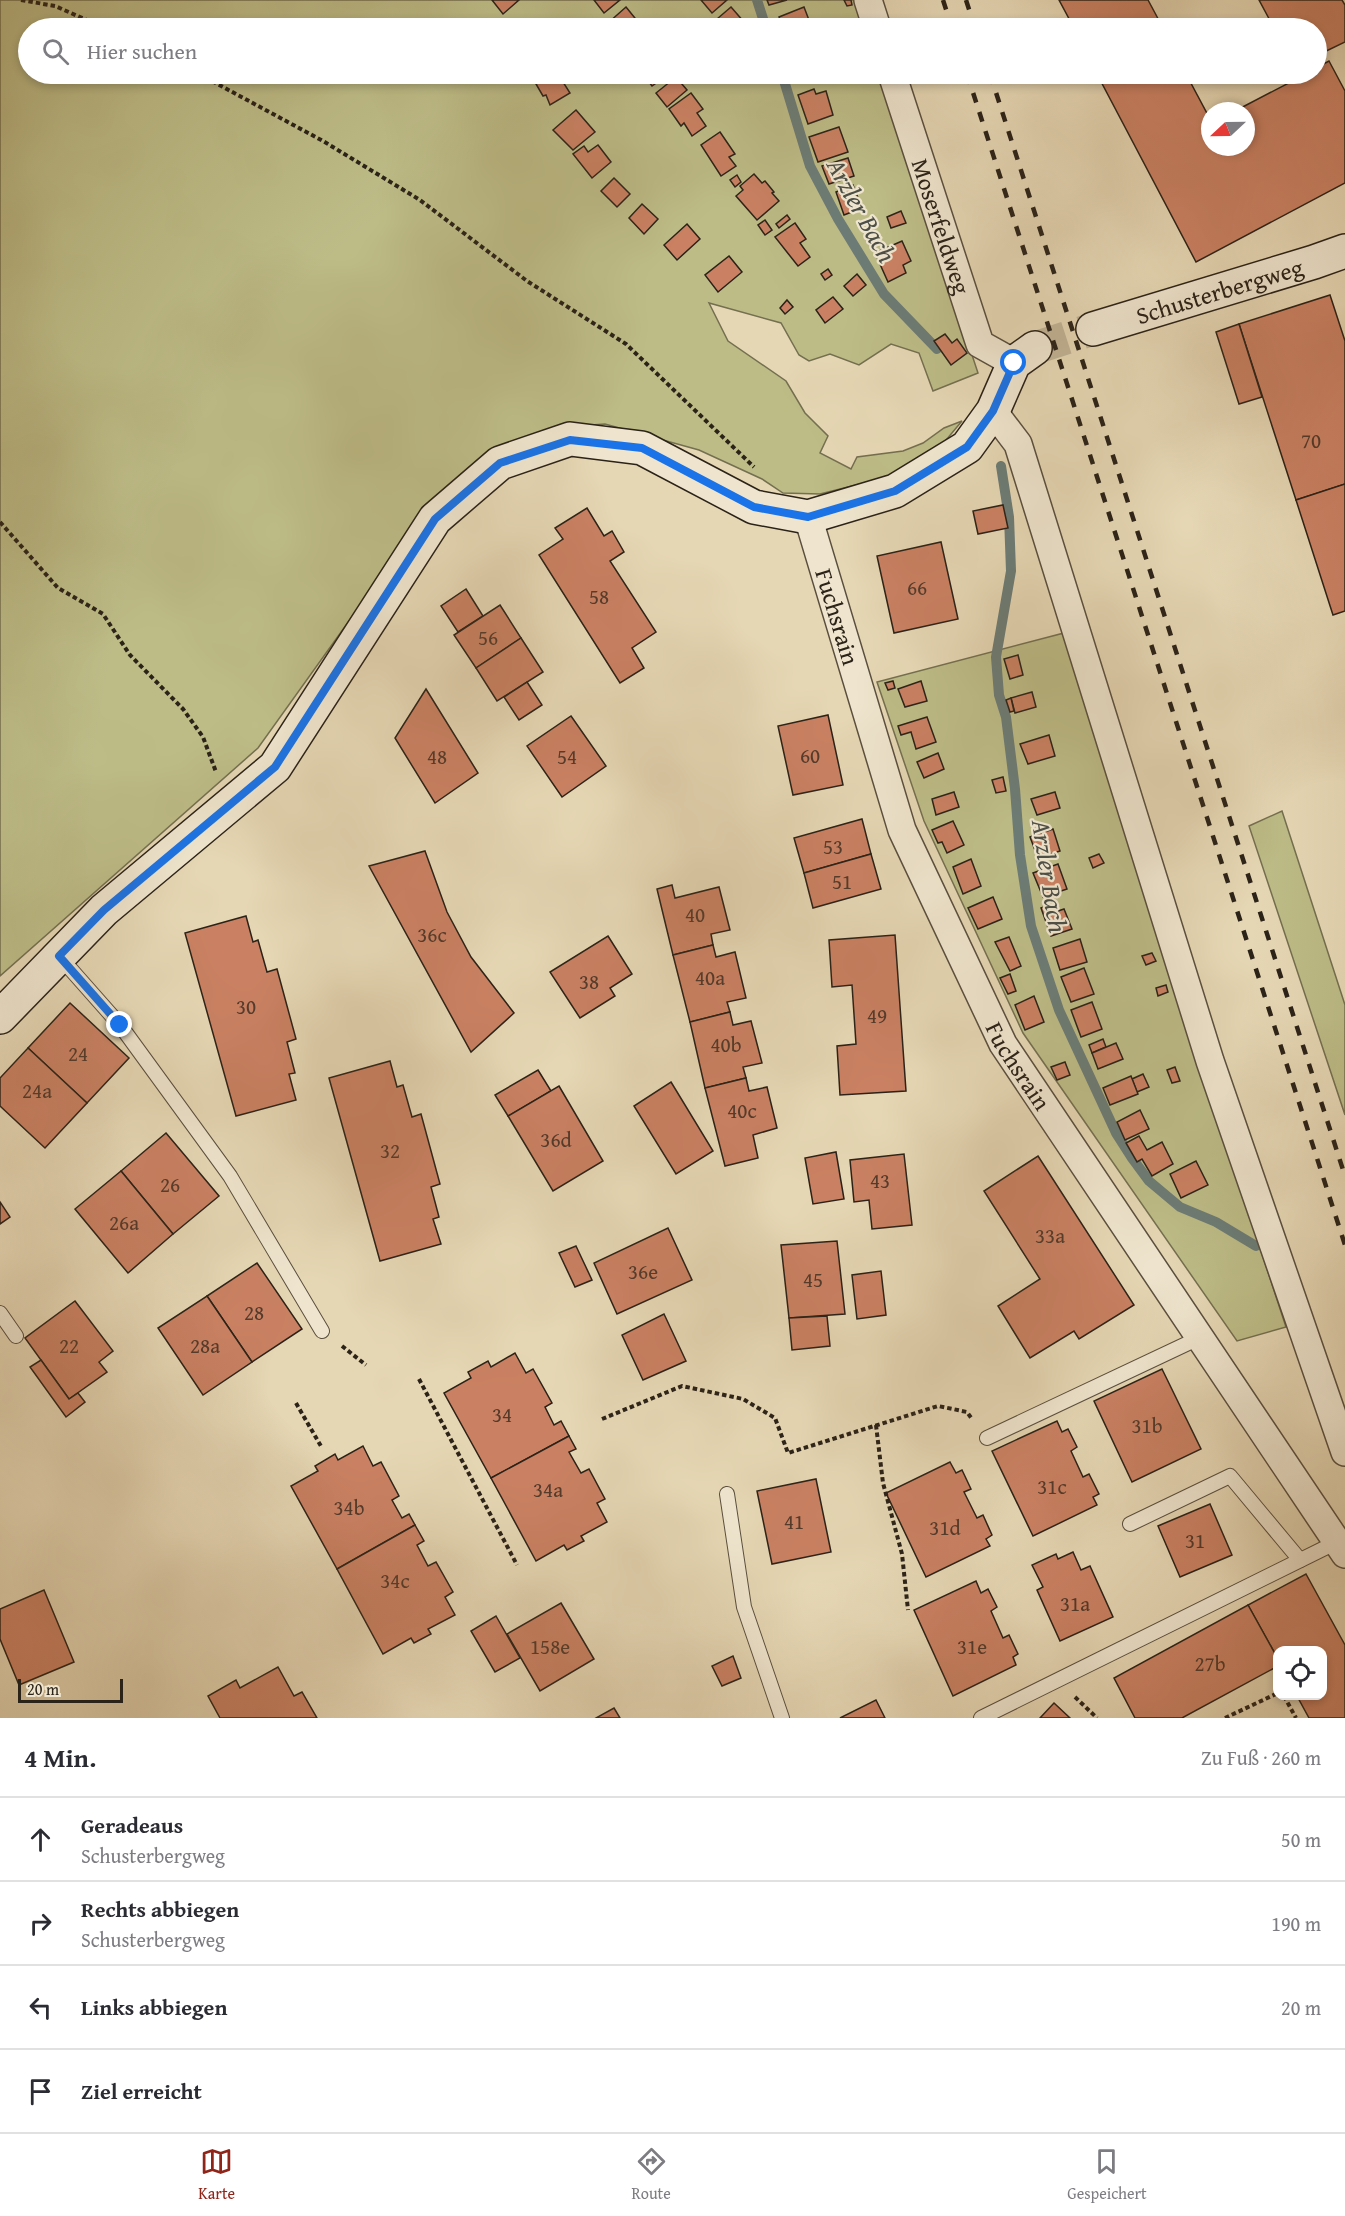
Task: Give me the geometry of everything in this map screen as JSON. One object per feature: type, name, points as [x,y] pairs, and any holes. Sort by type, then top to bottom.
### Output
[{"type":"street","points":[[868,0],[874,18]]},
{"type":"street","name":"Moserfeldweg","points":[[895,84],[980,344],[1024,356]]},
{"type":"street","name":"Schusterbergweg","points":[[1093,329],[1303,266],[1345,251]]},
{"type":"street","points":[[0,1017],[104,910],[275,767],[435,519],[500,463],[570,440],[642,448],[754,507],[793,514],[895,491],[967,447],[993,411],[1024,356]]},
{"type":"street","points":[[993,411],[1018,444],[1210,1061],[1345,1452]]},
{"type":"street","name":"Fuchsrain","points":[[793,514],[902,830],[1003,1044],[1341,1548]]},
{"type":"lane","points":[[59,956],[120,1025],[230,1176],[322,1331]]},
{"type":"lane","points":[[0,1313],[16,1336]]},
{"type":"lane","points":[[987,1438],[1200,1338]]},
{"type":"lane","points":[[1130,1524],[1230,1476],[1300,1560]]},
{"type":"lane","points":[[727,1494],[744,1607],[782,1718]]},
{"type":"lane","points":[[981,1718],[1300,1560],[1341,1548]]},
{"type":"path","points":[[21,0],[55,6],[82,18]]},
{"type":"path","points":[[218,84],[323,141],[420,200],[527,281],[626,344],[752,464],[793,514]]},
{"type":"path","points":[[0,522],[58,588],[103,614],[130,655],[183,709],[203,737],[221,786],[242,795]]},
{"type":"path","points":[[322,1331],[366,1365]]},
{"type":"path","points":[[419,1379],[517,1565]]},
{"type":"path","points":[[602,1419],[682,1386],[743,1399],[775,1418],[788,1453],[938,1406],[967,1412],[987,1438]]},
{"type":"path","points":[[296,1403],[322,1448]]},
{"type":"path","points":[[876,1425],[883,1483],[902,1554],[908,1610]]},
{"type":"path","points":[[1225,1718],[1273,1695]]},
{"type":"path","points":[[1287,1700],[1296,1718]]},
{"type":"shaded area","points":[[0,0],[855,0],[861,18],[18,18],[18,84],[882,84],[978,373],[933,391],[919,353],[891,344],[859,365],[830,354],[809,361],[799,355],[781,323],[709,303],[728,341],[786,381],[805,413],[828,436],[820,453],[851,469],[857,457],[903,451],[923,443],[944,428],[962,421],[931,458],[904,473],[820,494],[783,493],[762,479],[699,450],[605,424],[577,426],[493,448],[412,533],[258,748],[0,976]]},
{"type":"shaded area","points":[[1064,633],[1200,1065],[1286,1327],[1237,1341],[1023,1033],[924,821],[877,682]]},
{"type":"shaded area","points":[[1282,811],[1345,1005],[1345,1115],[1249,826]]},
{"type":"building","points":[[492,0],[519,0],[503,14]]},
{"type":"building","points":[[594,0],[620,0],[604,13]]},
{"type":"building","points":[[701,0],[727,0],[712,13]]},
{"type":"building","points":[[767,0],[787,0],[769,5]]},
{"type":"building","points":[[844,0],[851,0],[852,5],[847,6]]},
{"type":"building","points":[[1059,0],[1148,0],[1158,18],[1069,18]]},
{"type":"building","points":[[1259,0],[1342,0],[1345,5],[1345,42],[1327,51],[1327,18],[1269,18]]},
{"type":"building","points":[[626,7],[635,18],[614,18]]},
{"type":"building","points":[[731,7],[741,18],[718,18]]},
{"type":"building","points":[[804,7],[808,18],[779,18]]},
{"type":"building","points":[[1329,61],[1345,91],[1345,183],[1196,262],[1102,84],[1191,84],[1201,102],[1201,156],[1255,156],[1255,102],[1252,102],[1287,84],[1327,84],[1327,62]]},
{"type":"building","points":[[536,84],[564,84],[570,93],[550,105],[546,95],[543,96]]},
{"type":"building","points":[[667,84],[682,84],[687,90],[667,107],[656,93]]},
{"type":"building","points":[[814,89],[816,94],[826,91],[833,115],[808,124],[798,95]]},
{"type":"building","points":[[691,93],[703,109],[697,113],[706,126],[692,136],[684,123],[681,126],[669,109]]},
{"type":"building","points":[[576,110],[595,132],[573,150],[553,130]]},
{"type":"building","points":[[839,127],[848,152],[818,162],[809,137]]},
{"type":"building","points":[[720,132],[735,154],[729,157],[736,166],[721,176],[701,145]]},
{"type":"building","points":[[598,145],[611,162],[592,178],[573,154],[584,146],[588,152]]},
{"type":"building","points":[[848,158],[854,176],[829,184],[822,166]]},
{"type":"building","points":[[754,174],[762,183],[765,181],[779,201],[757,220],[736,196],[743,190],[740,186]]},
{"type":"building","points":[[737,175],[741,182],[735,187],[730,180]]},
{"type":"building","points":[[614,178],[630,194],[617,207],[601,191]]},
{"type":"building","points":[[853,185],[862,208],[844,215],[836,192]]},
{"type":"building","points":[[642,204],[658,219],[644,234],[629,218]]},
{"type":"building","points":[[901,211],[906,223],[891,228],[887,217]]},
{"type":"building","points":[[787,215],[790,219],[779,228],[776,224]]},
{"type":"building","points":[[765,220],[772,230],[765,235],[758,225]]},
{"type":"building","points":[[795,223],[806,239],[800,243],[810,257],[798,266],[775,237]]},
{"type":"building","points":[[687,224],[700,239],[677,260],[664,245]]},
{"type":"building","points":[[902,241],[911,261],[903,265],[906,273],[888,282],[875,253]]},
{"type":"building","points":[[729,256],[742,272],[718,292],[705,275]]},
{"type":"building","points":[[828,269],[832,275],[825,280],[821,274]]},
{"type":"building","points":[[857,274],[866,285],[853,296],[844,286]]},
{"type":"building","points":[[1330,295],[1345,341],[1345,484],[1296,500],[1239,324]]},
{"type":"building","points":[[833,297],[843,309],[825,323],[816,310]]},
{"type":"building","points":[[787,300],[793,307],[785,314],[780,308]]},
{"type":"building","points":[[1239,324],[1262,397],[1239,404],[1216,332]]},
{"type":"building","points":[[945,334],[952,343],[957,339],[967,353],[951,365],[934,341]]},
{"type":"building","points":[[1345,484],[1345,611],[1333,615],[1296,500]]},
{"type":"building","points":[[1003,505],[1008,528],[978,534],[973,511]]},
{"type":"building","points":[[587,508],[604,536],[612,531],[624,552],[610,561],[656,632],[632,648],[644,668],[620,683],[539,555],[563,539],[555,528]]},
{"type":"building","points":[[941,542],[958,619],[894,633],[877,556]]},
{"type":"building","points":[[466,589],[483,616],[458,632],[441,606]]},
{"type":"building","points":[[500,605],[521,638],[476,668],[454,635]]},
{"type":"building","points":[[521,638],[543,672],[497,701],[476,668]]},
{"type":"building","points":[[1018,655],[1023,675],[1010,679],[1004,659]]},
{"type":"building","points":[[893,681],[895,688],[888,690],[885,683]]},
{"type":"building","points":[[921,681],[927,701],[905,707],[898,689]]},
{"type":"building","points":[[527,682],[542,705],[519,720],[504,697]]},
{"type":"building","points":[[426,689],[478,773],[435,803],[395,738]]},
{"type":"building","points":[[1032,692],[1036,707],[1015,713],[1011,698]]},
{"type":"building","points":[[1011,698],[1014,711],[1010,712],[1006,700]]},
{"type":"building","points":[[828,715],[843,785],[793,795],[778,726]]},
{"type":"building","points":[[571,716],[606,766],[562,797],[527,746]]},
{"type":"building","points":[[927,717],[936,742],[916,749],[911,732],[901,735],[898,726]]},
{"type":"building","points":[[1049,735],[1055,756],[1028,764],[1020,744]]},
{"type":"building","points":[[938,753],[944,769],[924,778],[917,762]]},
{"type":"building","points":[[1003,777],[1006,791],[996,793],[992,780]]},
{"type":"building","points":[[954,792],[959,807],[936,815],[932,799]]},
{"type":"building","points":[[1055,792],[1060,808],[1037,815],[1031,799]]},
{"type":"building","points":[[862,819],[871,854],[804,873],[794,838]]},
{"type":"building","points":[[953,821],[964,845],[947,853],[942,842],[938,843],[932,830]]},
{"type":"building","points":[[1053,829],[1060,851],[1038,858],[1030,837]]},
{"type":"building","points":[[425,851],[447,912],[471,957],[514,1013],[471,1052],[369,866]]},
{"type":"building","points":[[871,854],[881,889],[813,908],[804,873]]},
{"type":"building","points":[[1099,854],[1104,863],[1093,868],[1089,858]]},
{"type":"building","points":[[971,859],[981,886],[963,894],[953,867]]},
{"type":"building","points":[[1058,864],[1067,889],[1043,897],[1033,873]]},
{"type":"building","points":[[672,885],[675,898],[719,887],[730,930],[711,934],[713,945],[673,955],[657,889]]},
{"type":"building","points":[[993,897],[1002,919],[978,929],[968,908]]},
{"type":"building","points":[[1055,903],[1058,911],[1064,909],[1072,929],[1051,936],[1041,908]]},
{"type":"building","points":[[246,916],[253,942],[258,940],[267,972],[277,969],[296,1039],[287,1042],[295,1073],[289,1074],[296,1100],[236,1116],[185,933]]},
{"type":"building","points":[[895,935],[906,1091],[840,1095],[837,1046],[856,1044],[852,985],[832,987],[829,940]]},
{"type":"building","points":[[608,936],[632,974],[610,988],[615,996],[580,1018],[550,972]]},
{"type":"building","points":[[1009,937],[1021,966],[1010,971],[995,942]]},
{"type":"building","points":[[1080,939],[1087,962],[1060,970],[1053,948]]},
{"type":"building","points":[[713,945],[716,957],[735,952],[746,998],[727,1002],[730,1012],[690,1022],[673,955]]},
{"type":"building","points":[[1152,953],[1156,961],[1146,965],[1142,956]]},
{"type":"building","points":[[1084,968],[1094,994],[1071,1002],[1061,977]]},
{"type":"building","points":[[1010,974],[1016,991],[1008,994],[1000,978]]},
{"type":"building","points":[[1166,985],[1168,992],[1158,996],[1156,988]]},
{"type":"building","points":[[1034,996],[1044,1022],[1025,1030],[1015,1005]]},
{"type":"building","points":[[1092,1002],[1102,1029],[1081,1037],[1071,1010]]},
{"type":"building","points":[[70,1003],[129,1058],[87,1103],[28,1048]]},
{"type":"building","points":[[730,1012],[733,1025],[751,1021],[762,1063],[743,1067],[746,1078],[705,1088],[690,1022]]},
{"type":"building","points":[[1103,1039],[1106,1047],[1092,1053],[1089,1045]]},
{"type":"building","points":[[1116,1043],[1123,1059],[1098,1069],[1092,1053]]},
{"type":"building","points":[[28,1048],[87,1103],[45,1148],[0,1106],[0,1078]]},
{"type":"building","points":[[390,1061],[397,1087],[403,1085],[412,1117],[421,1114],[440,1184],[431,1187],[439,1217],[433,1219],[441,1244],[380,1261],[329,1078]]},
{"type":"building","points":[[1065,1062],[1070,1075],[1057,1080],[1051,1067]]},
{"type":"building","points":[[1175,1067],[1180,1081],[1172,1083],[1167,1070]]},
{"type":"building","points":[[538,1070],[551,1091],[508,1116],[495,1095]]},
{"type":"building","points":[[1143,1074],[1149,1087],[1137,1092],[1132,1079]]},
{"type":"building","points":[[1131,1076],[1138,1094],[1110,1105],[1103,1088]]},
{"type":"building","points":[[746,1078],[749,1091],[767,1087],[777,1128],[753,1135],[758,1158],[725,1166],[705,1088]]},
{"type":"building","points":[[671,1082],[713,1151],[676,1174],[634,1106]]},
{"type":"building","points":[[559,1086],[603,1161],[553,1191],[508,1116]]},
{"type":"building","points":[[1140,1110],[1149,1129],[1125,1140],[1117,1122]]},
{"type":"building","points":[[166,1133],[219,1196],[173,1234],[121,1171]]},
{"type":"building","points":[[1139,1136],[1147,1150],[1162,1142],[1173,1164],[1152,1176],[1142,1159],[1137,1162],[1126,1143]]},
{"type":"building","points":[[836,1152],[844,1199],[813,1204],[805,1158]]},
{"type":"building","points":[[904,1154],[912,1225],[872,1229],[869,1200],[854,1202],[850,1160]]},
{"type":"building","points":[[1038,1156],[1134,1305],[1079,1339],[1074,1331],[1030,1358],[998,1306],[1040,1279],[984,1191]]},
{"type":"building","points":[[1196,1161],[1208,1185],[1181,1198],[1170,1174]]},
{"type":"building","points":[[121,1171],[173,1234],[128,1273],[75,1209]]},
{"type":"building","points":[[0,1202],[10,1217],[0,1224]]},
{"type":"building","points":[[668,1228],[692,1280],[617,1314],[594,1263]]},
{"type":"building","points":[[837,1241],[845,1314],[789,1318],[781,1245]]},
{"type":"building","points":[[576,1246],[592,1280],[575,1287],[559,1253]]},
{"type":"building","points":[[257,1263],[302,1329],[252,1362],[207,1296]]},
{"type":"building","points":[[881,1271],[886,1315],[857,1319],[852,1275]]},
{"type":"building","points":[[207,1296],[252,1362],[203,1395],[158,1328]]},
{"type":"building","points":[[75,1301],[113,1351],[99,1362],[107,1372],[69,1399],[25,1338]]},
{"type":"building","points":[[664,1314],[686,1361],[643,1380],[622,1335]]},
{"type":"building","points":[[827,1316],[830,1346],[792,1350],[789,1318]]},
{"type":"building","points":[[515,1353],[526,1373],[533,1369],[552,1403],[545,1407],[554,1425],[561,1421],[569,1436],[491,1478],[444,1393],[471,1378],[468,1372],[488,1361],[491,1367]]},
{"type":"building","points":[[41,1360],[69,1399],[78,1393],[85,1402],[66,1417],[30,1367]]},
{"type":"building","points":[[1162,1369],[1201,1449],[1132,1482],[1094,1401]]},
{"type":"building","points":[[1057,1421],[1062,1432],[1068,1429],[1077,1447],[1071,1451],[1083,1477],[1089,1474],[1099,1494],[1093,1497],[1097,1505],[1033,1536],[992,1451]]},
{"type":"building","points":[[569,1436],[576,1449],[569,1452],[581,1473],[589,1469],[605,1499],[597,1503],[607,1522],[581,1536],[584,1541],[567,1550],[564,1545],[536,1561],[491,1478]]},
{"type":"building","points":[[363,1446],[373,1466],[381,1462],[399,1496],[392,1500],[402,1518],[409,1514],[415,1525],[337,1569],[291,1486],[318,1471],[315,1466],[335,1454],[338,1460]]},
{"type":"building","points":[[950,1462],[956,1473],[962,1470],[971,1489],[964,1492],[977,1518],[983,1515],[992,1535],[986,1539],[990,1546],[926,1577],[886,1493]]},
{"type":"building","points":[[816,1479],[831,1552],[772,1564],[757,1491]]},
{"type":"building","points":[[1210,1504],[1232,1555],[1180,1577],[1158,1526]]},
{"type":"building","points":[[415,1525],[424,1541],[417,1545],[428,1566],[436,1562],[453,1592],[445,1597],[455,1615],[428,1629],[431,1634],[414,1643],[411,1638],[383,1654],[337,1569]]},
{"type":"building","points":[[1073,1552],[1081,1570],[1090,1566],[1113,1617],[1060,1641],[1037,1590],[1043,1587],[1032,1565],[1056,1554],[1058,1559]]},
{"type":"building","points":[[1306,1574],[1345,1645],[1345,1718],[1309,1718],[1299,1700],[1327,1700],[1327,1646],[1273,1646],[1273,1650],[1248,1605]]},
{"type":"building","points":[[976,1581],[981,1593],[988,1589],[997,1607],[991,1611],[1003,1638],[1009,1635],[1018,1654],[1013,1657],[1016,1665],[953,1696],[914,1610]]},
{"type":"building","points":[[44,1590],[74,1662],[19,1685],[0,1639],[0,1609]]},
{"type":"building","points":[[561,1603],[594,1659],[540,1691],[507,1634]]},
{"type":"building","points":[[1248,1605],[1273,1650],[1273,1669],[1182,1718],[1135,1718],[1114,1678]]},
{"type":"building","points":[[496,1616],[520,1658],[495,1672],[471,1631]]},
{"type":"building","points":[[733,1656],[741,1678],[722,1686],[712,1666]]},
{"type":"building","points":[[278,1667],[294,1696],[302,1692],[317,1718],[220,1718],[208,1696],[236,1680],[240,1688]]},
{"type":"building","points":[[876,1700],[885,1718],[840,1718]]},
{"type":"building","points":[[1054,1703],[1070,1718],[1040,1718]]},
{"type":"building","points":[[614,1708],[620,1718],[596,1718]]},
{"type":"waterway","name":"Arzler Bach","points":[[757,0],[763,18]]},
{"type":"waterway","name":"Arzler Bach","points":[[785,84],[810,166],[838,219],[884,294],[937,349]]},
{"type":"waterway","name":"Arzler Bach","points":[[1001,466],[1009,517],[1011,571],[996,657],[999,695],[1006,717],[1020,855],[1031,926],[1059,1010],[1116,1133],[1132,1158],[1149,1181],[1180,1207],[1216,1222],[1256,1246]]},
{"type":"tunnel","points":[[1035,348],[1093,329]]},
{"type":"railway","points":[[943,0],[949,18]]},
{"type":"railway","points":[[966,0],[972,18]]},
{"type":"railway","points":[[970,84],[1345,1245]]},
{"type":"railway","points":[[993,84],[1345,1176]]},
{"type":"route","points":[[120,1025],[59,956],[104,910],[275,767],[435,519],[500,463],[570,440],[642,448],[754,507],[808,517],[895,491],[967,447],[993,411],[1014,363]]}]
